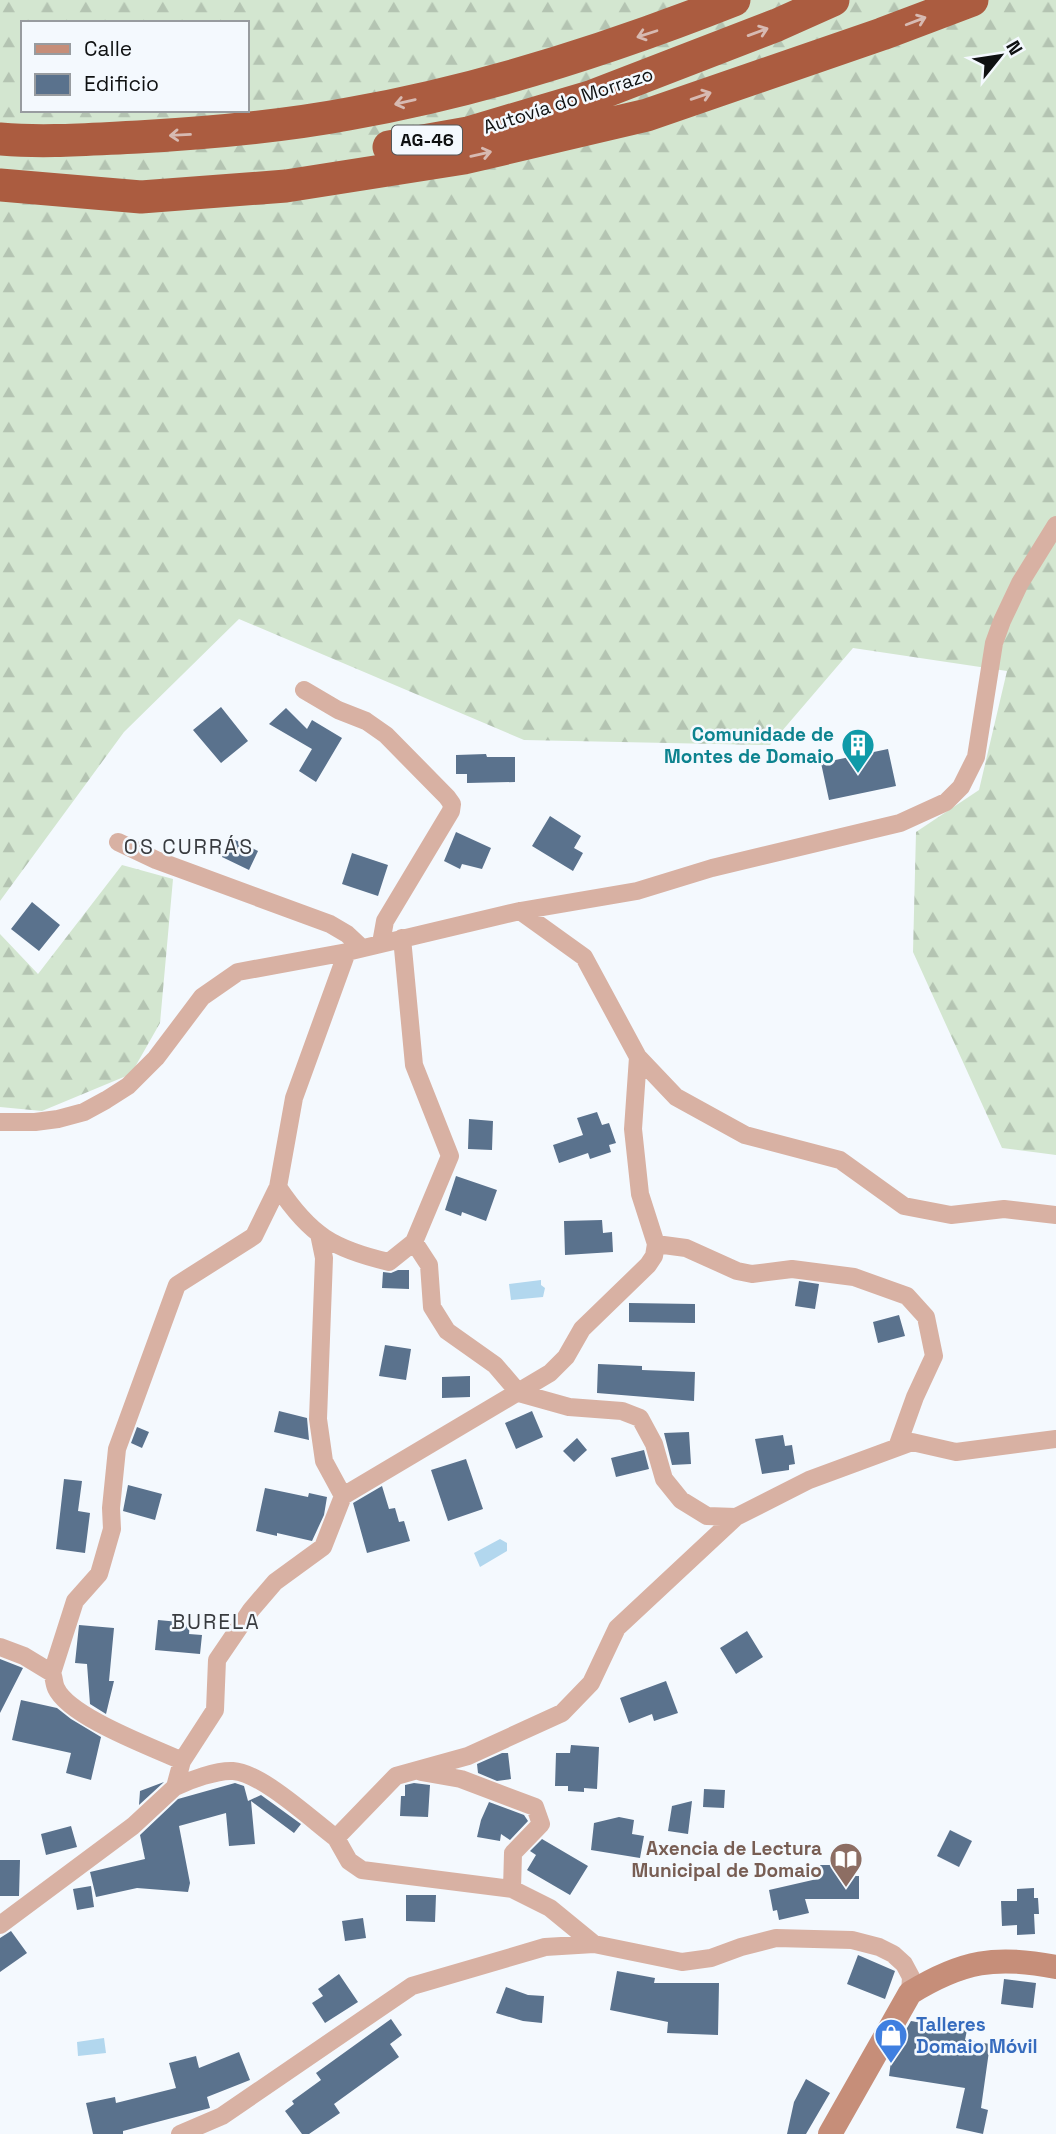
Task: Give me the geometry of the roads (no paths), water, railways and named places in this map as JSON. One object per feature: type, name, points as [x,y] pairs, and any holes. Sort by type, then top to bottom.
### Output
[{"type":"highway","name":"Autovía do Morrazo","points":[[0,139],[35,142],[194,134],[348,115],[466,88],[544,65],[654,32],[734,0]]},
{"type":"highway","name":"Autovía do Morrazo","points":[[0,183],[130,181],[311,161],[468,133],[593,96],[777,25],[833,0]]},
{"type":"highway","points":[[0,183],[141,197],[286,186],[464,158],[647,115],[972,0]]},
{"type":"street","points":[[0,1122],[58,1119],[84,1112],[106,1100],[128,1086],[156,1058],[202,997],[238,972],[354,950],[520,911],[637,891],[712,867],[900,823],[946,802],[961,787],[976,757],[994,643],[1002,621],[1020,583],[1056,525]]},
{"type":"street","points":[[304,690],[338,710],[366,721],[386,735],[452,804],[452,811],[386,921],[381,943]]},
{"type":"street","points":[[118,842],[156,860],[330,924],[347,934],[354,950],[294,1098],[278,1187],[254,1236],[177,1285],[117,1450],[111,1507],[112,1529],[99,1574],[75,1601],[52,1672],[57,1690],[77,1710],[99,1724],[182,1761]]},
{"type":"street","points":[[520,911],[584,957],[638,1057],[676,1097],[745,1135],[840,1160],[904,1206],[951,1215],[1004,1209],[1056,1215]]},
{"type":"street","points":[[278,1187],[296,1214],[327,1241],[363,1256],[389,1262],[414,1242],[450,1156],[414,1065],[402,938]]},
{"type":"street","points":[[176,1787],[182,1761],[215,1710],[217,1660],[251,1610],[275,1581],[323,1547],[343,1496],[550,1373],[566,1357],[582,1329],[654,1256],[656,1244],[640,1194],[633,1129],[638,1057]]},
{"type":"street","points":[[319,1234],[324,1258],[318,1419],[324,1461],[343,1496]]},
{"type":"street","points":[[414,1242],[429,1265],[432,1307],[447,1331],[495,1365],[519,1393],[569,1407],[622,1411],[640,1418],[654,1444],[664,1479],[681,1500],[707,1516],[736,1517]]},
{"type":"street","points":[[656,1244],[686,1248],[737,1271],[752,1274],[792,1269],[854,1277],[907,1296],[926,1317],[934,1356],[915,1397],[897,1447]]},
{"type":"street","points":[[336,1838],[396,1776],[468,1756],[562,1713],[592,1683],[617,1628],[736,1517],[809,1480],[912,1442],[956,1452],[1056,1439]]},
{"type":"street","points":[[0,1647],[24,1656],[52,1672]]},
{"type":"street","points":[[0,1926],[133,1826],[176,1787],[191,1780],[232,1771],[259,1779],[336,1838],[349,1861],[362,1870],[512,1889],[550,1908],[594,1944]]},
{"type":"street","points":[[415,1771],[461,1779],[535,1807],[541,1824],[513,1853],[512,1889]]},
{"type":"street","points":[[180,2134],[222,2116],[412,1986],[545,1947],[594,1944],[682,1962],[711,1958],[776,1938],[852,1940],[879,1947],[899,1959],[911,1977],[910,1993],[830,2134]]},
{"type":"street","points":[[910,1993],[930,1981],[970,1964],[1036,1963],[1056,1967]]},
{"type":"water","points":[[541,1280],[541,1285],[545,1288],[543,1297],[511,1300],[509,1284]]},
{"type":"water","points":[[500,1539],[507,1543],[507,1551],[480,1567],[474,1553]]},
{"type":"water","points":[[104,2038],[106,2053],[78,2056],[77,2042]]},
{"type":"place","name":"Comunidade de Montes de Domaio","points":[[858,775]]},
{"type":"place","name":"Axencia de Lectura Municipal de Domaio","points":[[846,1889]]},
{"type":"place","name":"Talleres Domaio Móvil","points":[[891,2065]]},
{"type":"district","name":"OS CURRÁS","points":[[189,847]]},
{"type":"district","name":"BURELA","points":[[216,1622]]}]
